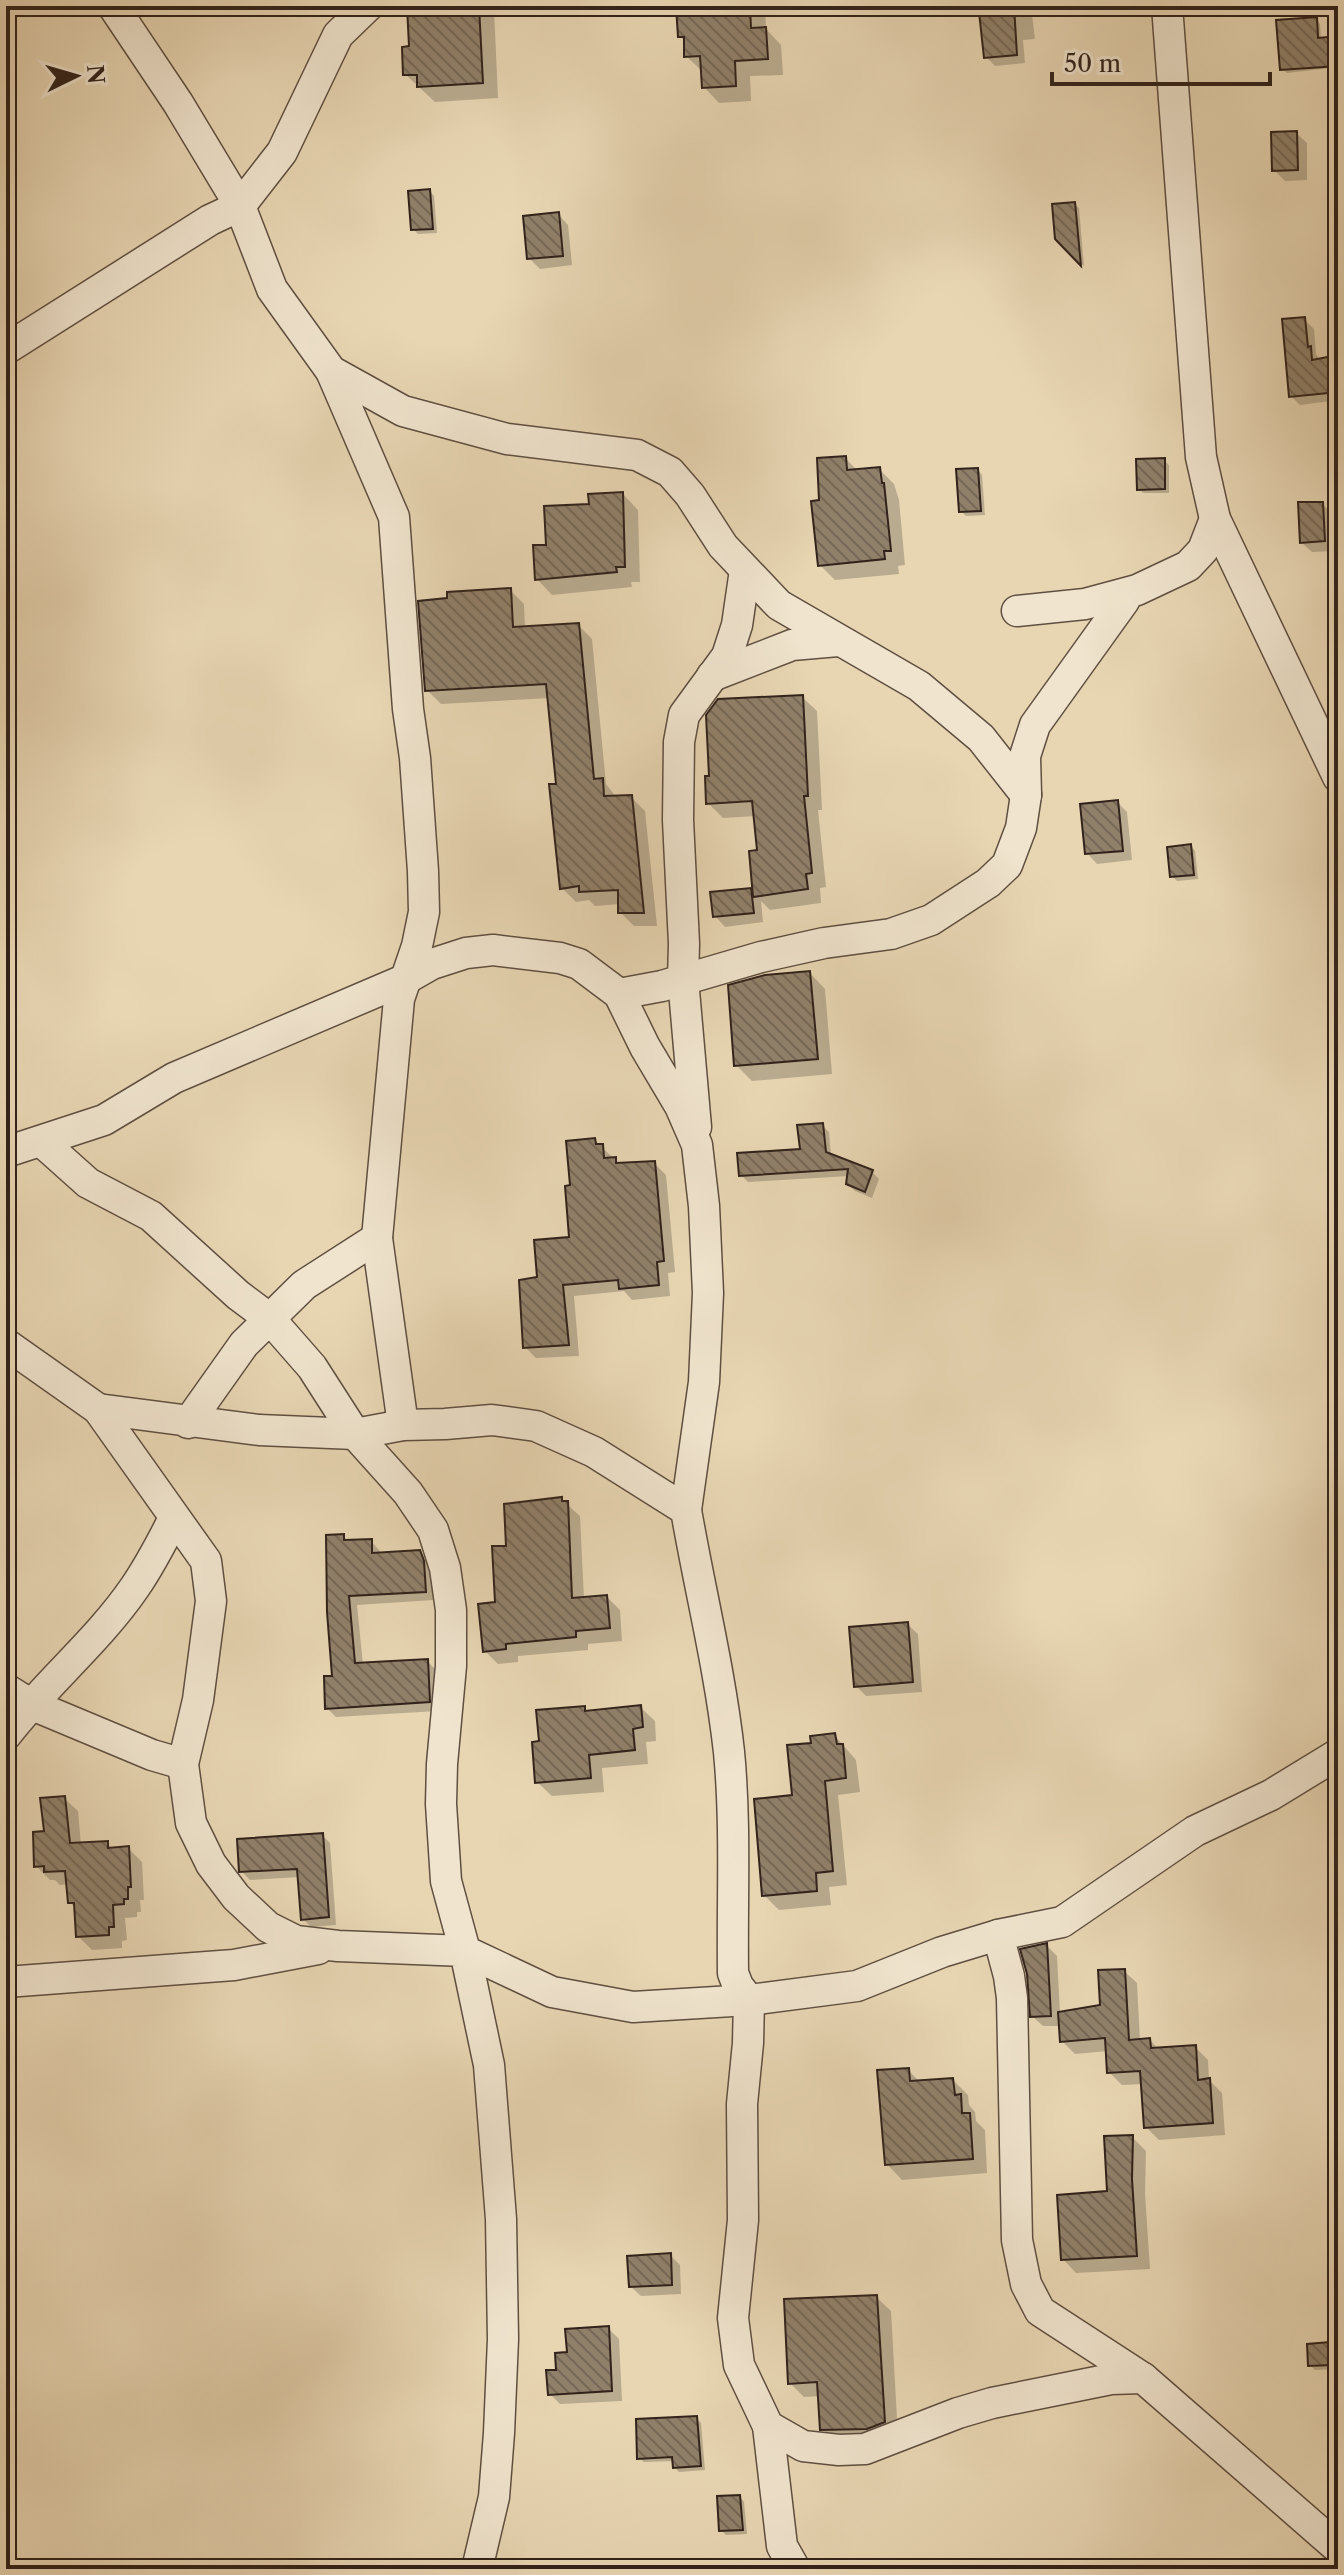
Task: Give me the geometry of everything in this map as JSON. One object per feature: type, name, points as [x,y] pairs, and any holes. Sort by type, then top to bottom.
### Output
[{"type":"street","points":[[113,6],[178,103],[240,206],[272,289],[331,371],[394,517],[424,899],[417,946],[399,999],[377,1238],[403,1425]]},
{"type":"street","points":[[335,41],[337,6]]},
{"type":"street","points":[[6,349],[210,220],[240,206],[282,152],[335,41],[368,6]]},
{"type":"street","points":[[1167,6],[1201,457],[1215,519],[1338,777]]},
{"type":"street","points":[[331,371],[403,411],[507,439],[637,455],[670,472],[690,495],[723,546],[779,605],[919,686],[981,738],[1026,795]]},
{"type":"street","points":[[1017,611],[1085,604],[1137,590],[1188,566],[1203,550],[1215,519]]},
{"type":"street","points":[[745,570],[737,625],[727,656],[684,715],[679,742],[683,979],[704,1206],[708,1293],[704,1382],[686,1510],[699,1587],[719,1670],[729,1754],[734,1833],[733,1973],[749,2000],[742,2104],[743,2220],[733,2318],[739,2365],[768,2426],[782,2546],[795,2569]]},
{"type":"street","points":[[619,994],[662,986],[774,954],[891,934],[931,920],[988,883],[1007,865],[1021,828],[1026,795],[1025,756],[1035,725],[1124,601]]},
{"type":"street","points":[[712,676],[792,645],[838,641]]},
{"type":"street","points":[[6,1152],[104,1120],[174,1078],[404,980],[432,964],[466,953],[493,950],[560,958],[579,964],[619,994],[697,1145]]},
{"type":"street","points":[[41,1141],[88,1183],[151,1216],[238,1295],[270,1319],[312,1367],[355,1434],[408,1493],[425,1517],[433,1530],[445,1568],[451,1610],[451,1666],[441,1804],[446,1881],[465,1951],[489,2065],[502,2234],[503,2339],[499,2433],[494,2497],[477,2569]]},
{"type":"street","points":[[188,1423],[244,1344],[304,1285],[377,1238]]},
{"type":"street","points":[[6,1344],[98,1409],[206,1561],[211,1601],[198,1700],[183,1764],[191,1823],[211,1864],[236,1897],[268,1927],[296,1941],[338,1946],[465,1951],[552,1992],[633,2007],[749,2000],[857,1986],[942,1952],[998,1935],[1062,1922],[1195,1831],[1271,1795],[1338,1754]]},
{"type":"street","points":[[98,1409],[259,1430],[355,1434],[403,1425],[492,1420],[536,1426],[594,1452],[686,1510]]},
{"type":"street","points":[[6,1735],[18,1696],[98,1633],[134,1589],[174,1518]]},
{"type":"street","points":[[18,1696],[152,1755],[183,1764]]},
{"type":"street","points":[[998,1935],[1012,1998],[1017,2240],[1026,2284],[1040,2311],[1143,2378],[1338,2548]]},
{"type":"street","points":[[6,1982],[234,1965],[338,1946]]},
{"type":"street","points":[[768,2426],[803,2446],[865,2449],[992,2403],[1111,2379],[1143,2378]]},
{"type":"building","points":[[407,6],[479,6],[483,83],[417,87],[417,75],[403,75],[402,47],[409,46]]},
{"type":"building","points":[[676,6],[750,6],[751,28],[766,27],[768,59],[735,61],[736,86],[702,88],[700,56],[684,57],[684,37],[678,37]]},
{"type":"building","points":[[991,6],[1014,6],[1017,55],[984,58],[979,12],[992,11]]},
{"type":"building","points":[[1317,17],[1318,38],[1338,36],[1338,66],[1280,70],[1276,20]]},
{"type":"building","points":[[1297,131],[1298,170],[1272,171],[1271,132]]},
{"type":"building","points":[[430,189],[433,229],[411,230],[408,191]]},
{"type":"building","points":[[1075,202],[1081,266],[1055,239],[1052,204]]},
{"type":"building","points":[[559,212],[563,256],[527,259],[523,216]]},
{"type":"building","points":[[1305,317],[1312,360],[1338,355],[1338,392],[1289,397],[1282,319]]},
{"type":"building","points":[[846,456],[847,470],[880,467],[891,551],[884,551],[885,559],[818,566],[811,501],[819,500],[817,458]]},
{"type":"building","points":[[1165,458],[1165,489],[1137,490],[1136,459]]},
{"type":"building","points":[[978,468],[981,511],[959,512],[956,469]]},
{"type":"building","points":[[623,492],[625,567],[616,567],[617,572],[535,580],[533,545],[546,545],[544,506],[589,504],[588,494]]},
{"type":"building","points":[[1298,502],[1323,502],[1325,541],[1300,543]]},
{"type":"building","points":[[511,588],[513,627],[579,623],[594,779],[603,778],[604,796],[632,795],[644,913],[618,913],[618,890],[579,892],[579,886],[560,889],[549,784],[556,784],[546,684],[425,691],[418,601],[447,598],[447,592]]},
{"type":"building","points":[[803,695],[808,796],[804,796],[812,873],[806,874],[808,889],[753,897],[749,851],[757,850],[752,801],[706,804],[705,776],[709,776],[706,715],[718,699]]},
{"type":"building","points":[[1118,800],[1123,851],[1085,854],[1080,804]]},
{"type":"building","points":[[1191,844],[1194,875],[1170,877],[1167,847]]},
{"type":"building","points":[[751,888],[754,913],[713,917],[710,892]]},
{"type":"building","points":[[810,971],[818,1059],[734,1066],[728,985],[765,975]]},
{"type":"building","points":[[823,1123],[826,1152],[873,1170],[865,1192],[846,1184],[848,1169],[739,1176],[737,1153],[800,1149],[797,1125]]},
{"type":"building","points":[[595,1138],[596,1144],[603,1144],[604,1158],[616,1157],[616,1163],[655,1161],[664,1261],[657,1262],[659,1285],[619,1289],[618,1280],[563,1285],[569,1345],[523,1348],[519,1280],[537,1277],[534,1240],[569,1237],[565,1186],[570,1185],[566,1141]]},
{"type":"building","points":[[562,1497],[562,1501],[568,1501],[572,1598],[607,1595],[610,1628],[576,1631],[576,1637],[506,1644],[506,1649],[483,1652],[478,1604],[495,1602],[492,1546],[506,1546],[504,1504]]},
{"type":"building","points":[[344,1534],[344,1540],[372,1539],[372,1553],[420,1550],[424,1561],[426,1592],[349,1596],[355,1663],[428,1659],[430,1702],[325,1709],[324,1676],[332,1676],[326,1535]]},
{"type":"building","points":[[908,1622],[913,1682],[854,1687],[849,1627]]},
{"type":"building","points":[[641,1705],[643,1727],[633,1729],[635,1750],[589,1755],[591,1778],[535,1783],[532,1742],[539,1741],[536,1710],[585,1706],[585,1711]]},
{"type":"building","points":[[835,1733],[837,1744],[843,1744],[846,1778],[825,1781],[833,1871],[816,1873],[817,1891],[762,1896],[754,1799],[792,1795],[787,1745],[811,1743],[810,1736]]},
{"type":"building","points":[[65,1796],[70,1843],[108,1841],[108,1848],[129,1846],[131,1887],[128,1887],[128,1899],[124,1899],[124,1904],[113,1905],[114,1927],[109,1927],[109,1935],[76,1937],[74,1903],[68,1903],[65,1871],[44,1872],[44,1866],[34,1867],[33,1832],[44,1831],[40,1798]]},
{"type":"building","points":[[323,1833],[329,1917],[301,1920],[297,1869],[239,1872],[237,1839]]},
{"type":"building","points":[[1047,1943],[1051,2016],[1030,2017],[1027,1974],[1020,1949]]},
{"type":"building","points":[[1125,1969],[1129,2040],[1150,2038],[1151,2048],[1196,2045],[1198,2080],[1210,2078],[1213,2123],[1144,2128],[1140,2071],[1107,2073],[1105,2038],[1060,2042],[1058,2012],[1100,2005],[1098,1970]]},
{"type":"building","points":[[909,2068],[910,2081],[953,2078],[955,2095],[961,2094],[962,2113],[970,2113],[973,2159],[885,2165],[877,2070]]},
{"type":"building","points":[[1133,2135],[1132,2179],[1137,2256],[1061,2260],[1057,2195],[1107,2191],[1104,2136]]},
{"type":"building","points":[[671,2253],[672,2285],[629,2287],[627,2256]]},
{"type":"building","points":[[877,2295],[885,2422],[867,2429],[820,2430],[817,2382],[788,2384],[784,2299]]},
{"type":"building","points":[[609,2326],[612,2391],[548,2395],[546,2370],[556,2370],[555,2353],[567,2352],[565,2329]]},
{"type":"building","points":[[1330,2342],[1332,2365],[1308,2366],[1307,2344]]},
{"type":"building","points":[[697,2416],[701,2466],[673,2468],[672,2457],[637,2459],[636,2419]]},
{"type":"building","points":[[740,2495],[743,2530],[719,2531],[717,2496]]}]
